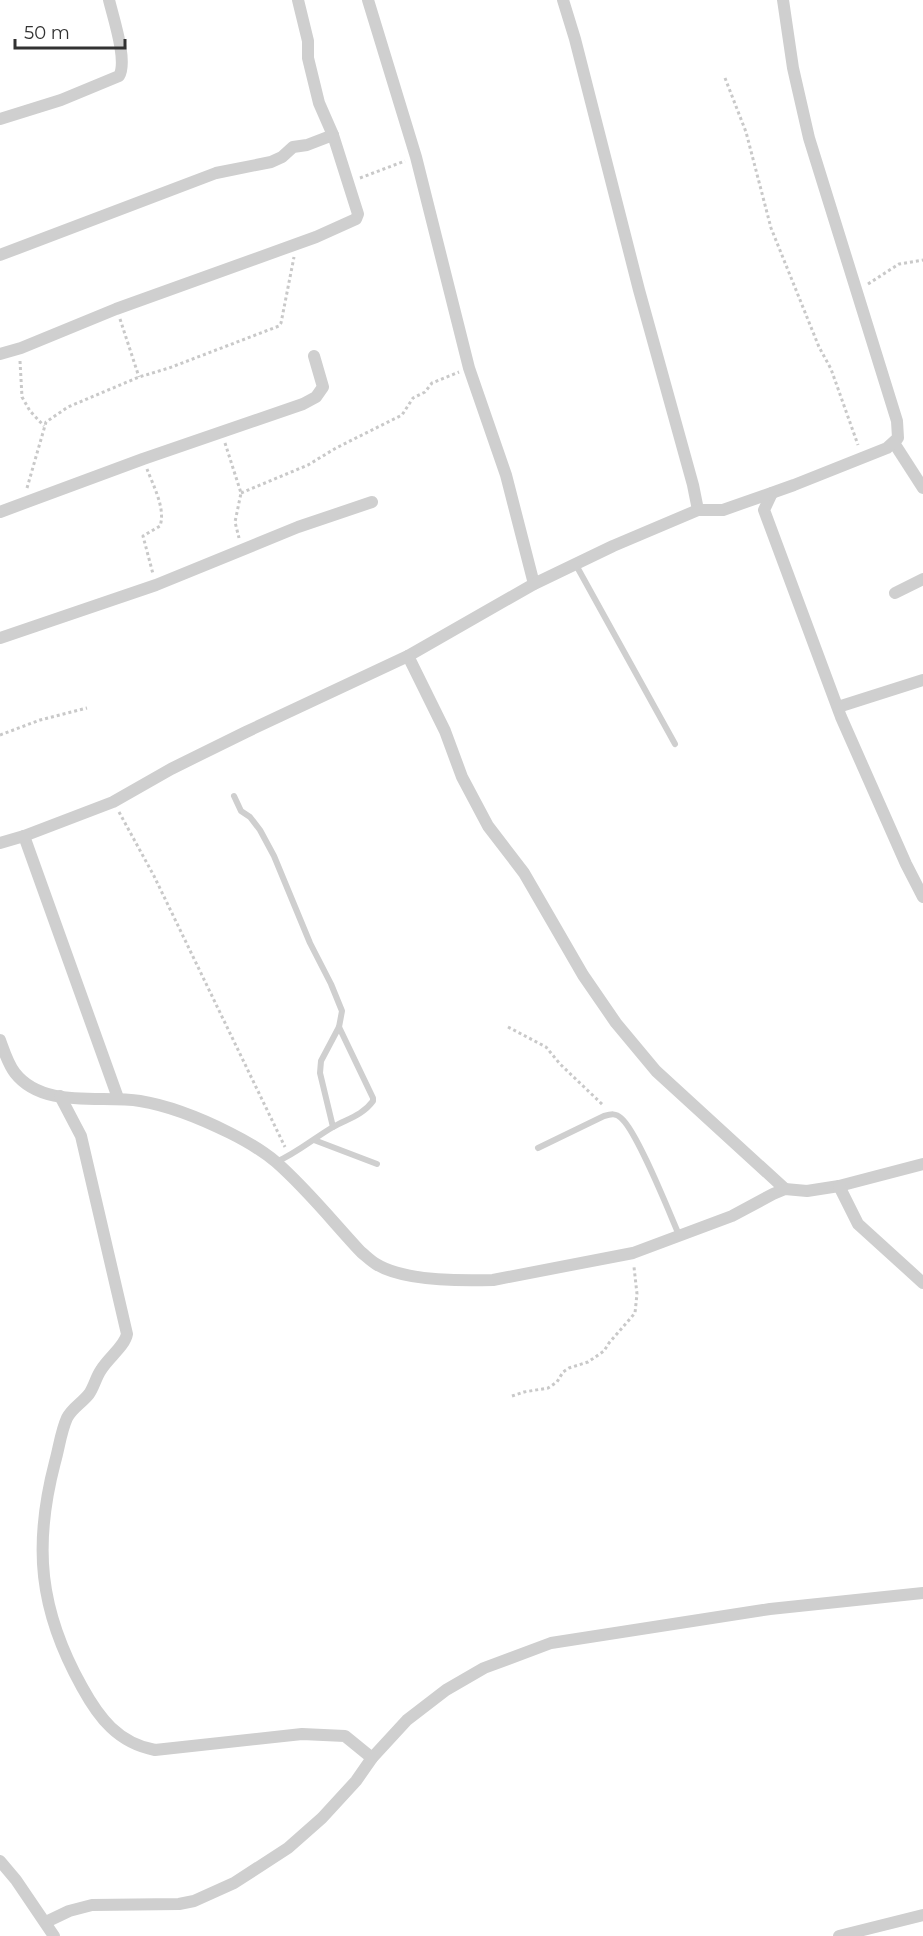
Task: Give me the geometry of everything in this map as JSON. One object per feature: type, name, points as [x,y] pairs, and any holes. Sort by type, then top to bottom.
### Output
[{"type":"street","points":[[0,119],[61,100],[119,76],[122,68],[120,47],[109,0]]},
{"type":"street","points":[[0,354],[21,348],[116,309],[316,237],[356,219],[358,214],[333,135],[319,103],[298,0]]},
{"type":"street","points":[[368,0],[416,157],[469,368],[506,475],[534,584]]},
{"type":"street","points":[[563,0],[698,510]]},
{"type":"street","points":[[0,843],[113,802],[171,769],[408,656],[534,584],[614,546],[698,510],[723,510],[772,493],[863,458],[894,443],[898,438],[897,421],[809,138],[793,68],[783,0]]},
{"type":"street","points":[[0,255],[216,173],[271,162],[296,146],[307,145],[333,135]]},
{"type":"street","points":[[0,512],[143,459],[303,404],[316,397],[323,387],[314,357]]},
{"type":"street","points":[[894,443],[923,488]]},
{"type":"street","points":[[772,493],[764,508],[765,514],[838,707],[906,864],[923,897]]},
{"type":"street","points":[[0,638],[156,585],[298,527],[372,502]]},
{"type":"street","points":[[895,593],[923,579]]},
{"type":"street","points":[[408,656],[445,731],[462,777],[488,826],[524,873],[583,975],[616,1023],[676,1091],[785,1189]]},
{"type":"street","points":[[838,707],[923,680]]},
{"type":"street","points":[[24,836],[118,1098]]},
{"type":"street","points":[[0,1040],[15,1073],[25,1083],[39,1091],[68,1098],[118,1098],[148,1103],[176,1110],[230,1133],[276,1162],[361,1252],[376,1264],[395,1272],[450,1279],[494,1280],[633,1253],[732,1216],[785,1189],[807,1191],[839,1186],[923,1164]]},
{"type":"street","points":[[60,1096],[81,1136],[127,1334],[126,1341],[100,1371],[89,1394],[69,1416],[49,1484],[43,1517],[44,1587],[59,1643],[89,1700],[108,1725],[135,1745],[154,1750],[322,1733],[345,1736],[372,1758]]},
{"type":"street","points":[[839,1186],[858,1224],[923,1283]]},
{"type":"street","points":[[46,1922],[69,1911],[92,1905],[179,1904],[204,1897],[234,1883],[288,1848],[322,1818],[407,1720],[446,1690],[484,1668],[551,1643],[770,1609],[923,1593]]},
{"type":"street","points":[[0,1861],[54,1936]]},
{"type":"street","points":[[839,1936],[923,1915]]},
{"type":"lane","points":[[576,565],[675,744]]},
{"type":"lane","points":[[234,796],[241,810],[260,830],[285,879],[310,943],[342,1011],[339,1027],[321,1061],[320,1073],[333,1127]]},
{"type":"lane","points":[[276,1162],[370,1106],[373,1098],[339,1027]]},
{"type":"lane","points":[[538,1148],[612,1114],[619,1116],[626,1122],[680,1236]]},
{"type":"lane","points":[[314,1140],[377,1164]]},
{"type":"path","points":[[725,78],[746,132],[771,228],[819,347],[831,369],[863,458]]},
{"type":"path","points":[[348,183],[416,157]]},
{"type":"path","points":[[22,504],[46,422],[68,407],[139,377],[169,368],[279,326],[298,242]]},
{"type":"path","points":[[857,291],[900,264],[923,260]]},
{"type":"path","points":[[116,309],[139,377]]},
{"type":"path","points":[[21,348],[19,372],[22,397],[30,411],[44,426]]},
{"type":"path","points":[[241,493],[308,465],[336,448],[402,415],[414,398],[432,383],[469,368]]},
{"type":"path","points":[[221,433],[241,493],[235,522],[241,545],[234,553]]},
{"type":"path","points":[[143,459],[158,500],[162,521],[160,526],[146,532],[143,536],[156,585]]},
{"type":"path","points":[[0,735],[40,720],[87,708]]},
{"type":"path","points":[[113,802],[154,876],[289,1156]]},
{"type":"path","points":[[508,1027],[546,1047],[560,1064],[612,1114]]},
{"type":"path","points":[[512,1396],[548,1388],[557,1382],[563,1372],[569,1368],[588,1362],[604,1351],[635,1313],[637,1294],[633,1253]]}]
